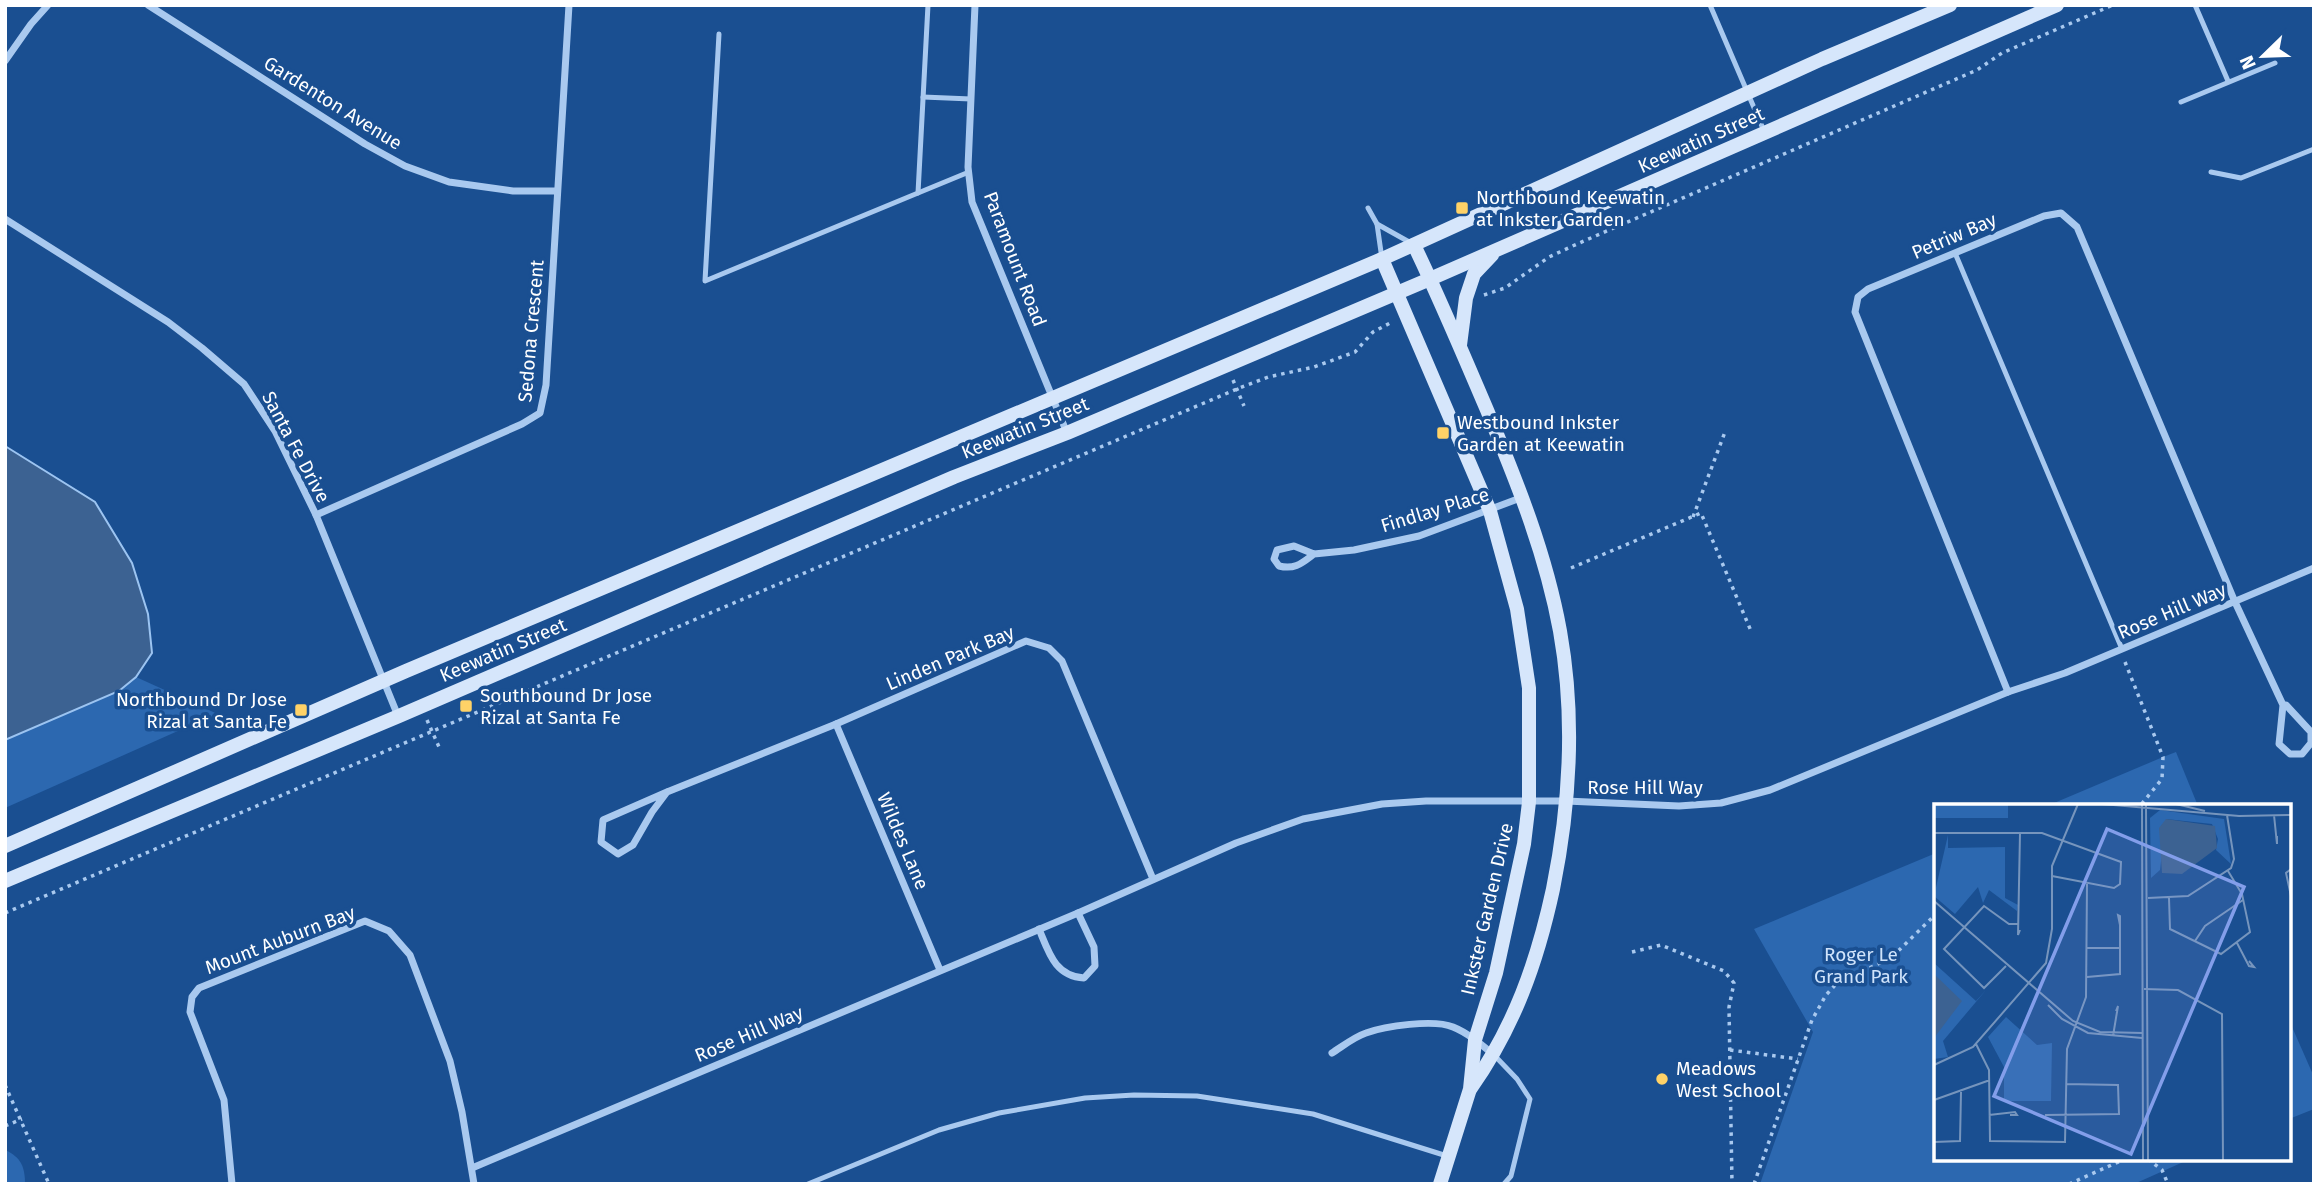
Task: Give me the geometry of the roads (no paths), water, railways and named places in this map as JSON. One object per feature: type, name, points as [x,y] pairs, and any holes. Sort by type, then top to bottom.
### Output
[{"type":"street","points":[[5,61],[48,5]]},
{"type":"street","name":"Gardenton Avenue","points":[[148,5],[365,144],[405,166],[449,181],[513,191],[557,191]]},
{"type":"street","name":"Sedona Crescent","points":[[316,515],[522,424],[540,413],[546,385],[569,5]]},
{"type":"street","name":"Paramount Road","points":[[975,5],[969,172],[972,202],[1067,433]]},
{"type":"street","name":"Keewatin Street","points":[[5,846],[383,681],[1382,259],[1748,93],[1950,5]]},
{"type":"street","name":"Keewatin Street","points":[[5,881],[398,716],[954,477],[1067,433],[1498,250],[2057,5]]},
{"type":"street","name":"Petriw Bay","points":[[2008,692],[1855,312],[1858,298],[1868,289],[2044,216],[2061,213],[2077,227],[2235,601]]},
{"type":"street","name":"Santa Fe Drive","points":[[5,219],[168,322],[244,384],[275,431],[316,515],[398,716]]},
{"type":"street","name":"Inkster Garden Drive","points":[[1414,245],[1460,346],[1523,497],[1546,570],[1560,631],[1567,694],[1566,801],[1557,870],[1544,932],[1518,1009],[1494,1055],[1470,1089]]},
{"type":"street","points":[[1460,346],[1466,298],[1474,274],[1498,250]]},
{"type":"street","name":"Inkster Garden Drive","points":[[1382,259],[1490,511],[1517,609],[1528,677],[1531,728],[1529,802],[1524,844],[1496,973],[1475,1040],[1470,1089],[1440,1184]]},
{"type":"street","name":"Findlay Place","points":[[1314,554],[1301,565],[1289,569],[1279,566],[1274,559],[1277,550],[1294,546],[1314,554],[1354,550],[1419,537],[1523,497]]},
{"type":"street","name":"Rose Hill Way","points":[[472,1168],[1153,879],[1303,819],[1347,809],[1426,801],[1566,801],[1679,806],[1721,803],[1770,790],[2008,692],[2065,673],[2314,568]]},
{"type":"street","points":[[2235,601],[2283,705],[2311,732],[2311,743],[2302,754],[2290,754],[2278,744],[2283,705]]},
{"type":"street","name":"Linden Park Bay","points":[[667,792],[633,845],[618,854],[601,842],[603,820],[667,792],[836,724],[1026,641],[1049,648],[1062,661],[1153,879]]},
{"type":"street","name":"Wildes Lane","points":[[836,724],[940,970]]},
{"type":"street","points":[[1039,929],[1058,967],[1069,977],[1084,978],[1095,966],[1094,947],[1078,913]]},
{"type":"street","name":"Mount Auburn Bay","points":[[232,1184],[224,1100],[190,1012],[192,997],[199,988],[365,921],[389,932],[410,955],[450,1061],[474,1184]]},
{"type":"street","points":[[1332,1053],[1364,1033],[1403,1024],[1452,1026],[1494,1055]]},
{"type":"lane","points":[[918,193],[929,5]]},
{"type":"lane","points":[[1710,5],[1765,132]]},
{"type":"lane","points":[[2195,5],[2228,81]]},
{"type":"lane","points":[[719,34],[705,281],[969,172]]},
{"type":"lane","points":[[2181,102],[2274,63]]},
{"type":"lane","points":[[923,97],[971,99]]},
{"type":"lane","points":[[2211,172],[2241,178],[2314,149]]},
{"type":"lane","points":[[1368,208],[1377,224],[1382,259]]},
{"type":"lane","points":[[1377,224],[1414,245]]},
{"type":"lane","points":[[1955,253],[2122,649]]},
{"type":"lane","points":[[1494,1055],[1517,1079],[1530,1099],[1511,1175],[1504,1184]]},
{"type":"lane","points":[[808,1184],[939,1130],[999,1113],[1085,1098],[1134,1095],[1197,1096],[1313,1114],[1449,1157]]},
{"type":"place","name":"Northbound Keewatin at Inkster Garden","points":[[1462,208]]},
{"type":"place","name":"Westbound Inkster Garden at Keewatin","points":[[1443,433]]},
{"type":"place","name":"Southbound Dr Jose Rizal at Santa Fe","points":[[466,706]]},
{"type":"place","name":"Northbound Dr Jose Rizal at Santa Fe","points":[[301,710]]},
{"type":"place","name":"Meadows West School","points":[[1662,1079]]},
{"type":"park label","name":"Roger Le Grand Park","points":[[1861,965]]}]
